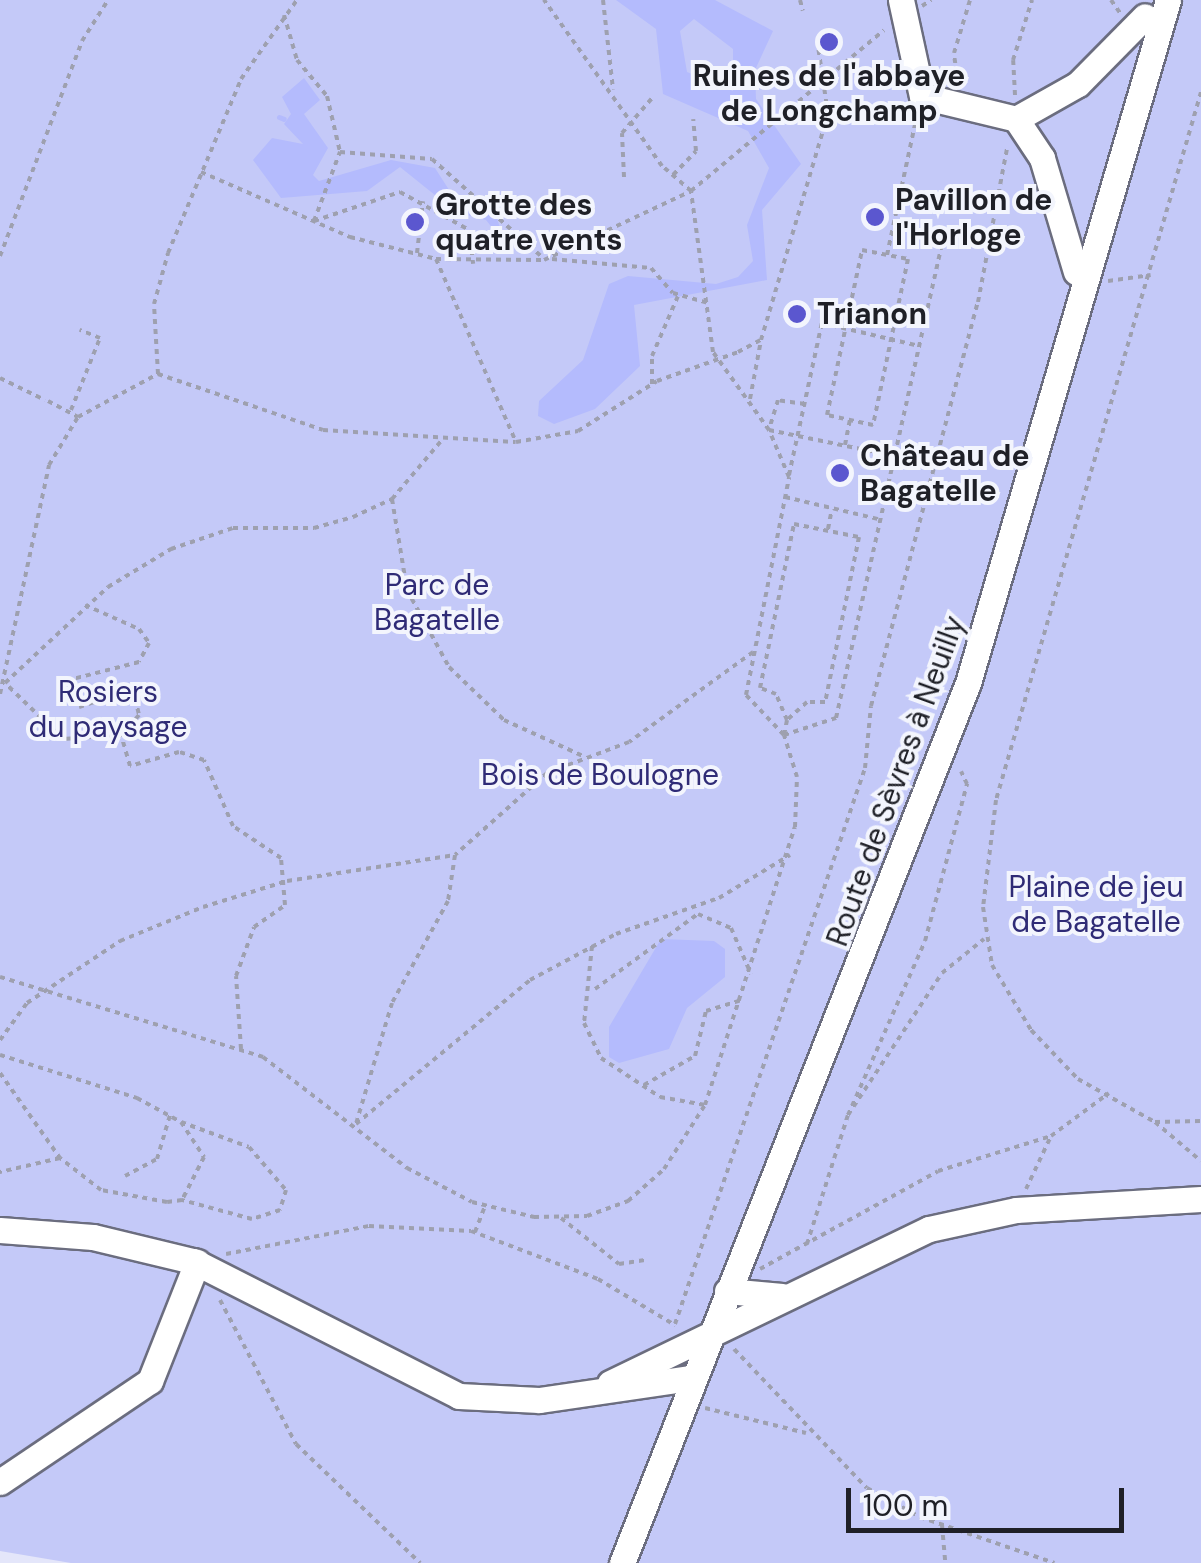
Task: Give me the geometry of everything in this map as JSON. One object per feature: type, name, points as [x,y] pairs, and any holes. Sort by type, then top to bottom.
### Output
[{"type":"street","name":"Route de Sèvres à Neuilly","points":[[622,1563],[690,1378],[868,957],[986,630],[1168,0]]},
{"type":"street","points":[[903,8],[922,96],[1016,119],[1042,158],[1076,272]]},
{"type":"street","points":[[1016,119],[1078,84],[1145,16]]},
{"type":"street","points":[[600,1389],[782,1296],[929,1229],[1016,1210],[1201,1199]]},
{"type":"street","points":[[0,1230],[93,1237],[203,1265],[459,1396],[539,1400],[690,1378]]},
{"type":"street","points":[[0,1482],[150,1381],[203,1265]]},
{"type":"street","points":[[727,1291],[782,1296]]},
{"type":"path","points":[[0,256],[82,41],[108,0]]},
{"type":"path","points":[[158,374],[154,304],[201,172],[241,78],[297,0]]},
{"type":"path","points":[[544,0],[672,176],[691,191],[710,281],[709,303],[718,358],[770,430],[789,477]]},
{"type":"path","points":[[603,0],[613,91]]},
{"type":"path","points":[[800,0],[804,11]]},
{"type":"path","points":[[544,260],[691,191],[903,8],[931,0]]},
{"type":"path","points":[[962,106],[954,53],[970,0]]},
{"type":"path","points":[[674,1336],[860,786],[871,706],[1016,119],[1013,60],[1032,0]]},
{"type":"path","points":[[284,15],[297,60],[327,96],[340,152],[324,180],[314,221]]},
{"type":"path","points":[[750,401],[761,340],[828,114],[828,72],[818,46]]},
{"type":"path","points":[[1201,92],[1151,276],[996,800],[985,938],[1031,1030],[1078,1079],[1155,1122],[1201,1161]]},
{"type":"path","points":[[886,254],[922,96]]},
{"type":"path","points":[[624,177],[618,144],[653,97]]},
{"type":"path","points":[[672,176],[696,150],[694,119]]},
{"type":"path","points":[[340,152],[432,159],[544,260]]},
{"type":"path","points":[[201,172],[314,221],[436,260],[472,264],[544,260],[651,268],[668,278],[675,295],[652,356],[652,384]]},
{"type":"path","points":[[314,221],[392,192],[423,201],[469,230],[472,264]]},
{"type":"path","points":[[423,201],[425,228]]},
{"type":"path","points":[[417,254],[429,220],[419,222]]},
{"type":"path","points":[[784,735],[836,718],[942,245]]},
{"type":"path","points":[[862,250],[908,259],[873,424],[827,415],[846,328],[862,250]]},
{"type":"path","points":[[436,260],[516,442]]},
{"type":"path","points":[[1108,281],[1151,276]]},
{"type":"path","points":[[675,295],[709,303]]},
{"type":"path","points":[[0,977],[43,993],[241,1048],[289,1070],[408,1168],[485,1206],[561,1218],[610,1209],[643,1190],[704,1105],[790,855],[798,777],[784,735],[746,695],[822,323],[920,346]]},
{"type":"path","points":[[71,410],[100,338],[80,330]]},
{"type":"path","points":[[0,694],[49,466],[78,417],[158,374],[323,430],[441,441],[516,442],[578,431],[652,384],[761,340]]},
{"type":"path","points":[[0,378],[71,410],[78,417]]},
{"type":"path","points":[[770,430],[778,400],[805,404]]},
{"type":"path","points":[[845,445],[850,420]]},
{"type":"path","points":[[770,430],[894,456]]},
{"type":"path","points":[[4,684],[85,605],[196,539],[233,528],[314,528],[392,499],[441,441]]},
{"type":"path","points":[[786,497],[879,520]]},
{"type":"path","points":[[392,499],[406,590],[449,667],[504,720],[583,756]]},
{"type":"path","points":[[827,530],[832,509]]},
{"type":"path","points":[[784,735],[787,720],[776,694],[760,688],[794,524],[859,537],[825,702],[807,702],[787,720]]},
{"type":"path","points":[[4,684],[63,738],[121,735],[139,715],[133,689],[80,706],[73,679],[140,662],[149,643],[85,605]]},
{"type":"path","points":[[0,1039],[43,993],[120,940],[287,881],[455,855],[547,773],[583,756],[629,742],[754,650]]},
{"type":"path","points":[[121,735],[130,766],[178,752],[204,760],[234,826],[277,853],[287,881],[285,905],[254,928],[236,976],[241,1048]]},
{"type":"path","points":[[807,1244],[848,1116],[926,941],[967,784],[961,771]]},
{"type":"path","points":[[356,1124],[392,1003],[448,901],[455,855]]},
{"type":"path","points":[[356,1124],[530,980],[592,946],[680,912],[790,855]]},
{"type":"path","points":[[680,912],[684,919]]},
{"type":"path","points":[[592,990],[684,919],[724,920],[750,974]]},
{"type":"path","points":[[848,1116],[942,973],[985,938]]},
{"type":"path","points":[[592,946],[592,990],[584,1023],[596,1049],[666,1100],[704,1105]]},
{"type":"path","points":[[644,1085],[695,1056],[706,1011],[741,1000]]},
{"type":"path","points":[[0,1055],[249,1147],[286,1190],[280,1210],[252,1219],[182,1200],[101,1190],[60,1158],[0,1074]]},
{"type":"path","points":[[760,1269],[938,1170],[1051,1136],[1109,1093]]},
{"type":"path","points":[[125,1176],[157,1159],[170,1115]]},
{"type":"path","points":[[1155,1122],[1201,1121]]},
{"type":"path","points":[[181,1122],[204,1157],[182,1200]]},
{"type":"path","points":[[1016,1210],[1051,1136]]},
{"type":"path","points":[[0,1172],[60,1158]]},
{"type":"path","points":[[475,1232],[485,1206]]},
{"type":"path","points":[[561,1218],[618,1264],[645,1260]]},
{"type":"path","points":[[420,1563],[296,1444],[203,1265],[226,1254],[369,1226],[475,1232],[598,1279],[675,1324]]},
{"type":"path","points":[[691,1286],[700,1290]]},
{"type":"path","points":[[708,1336],[730,1344],[806,1433],[867,1488],[942,1525],[1054,1563]]},
{"type":"path","points":[[704,1408],[806,1433]]},
{"type":"path","points":[[942,1525],[945,1563]]},
{"type":"green space","name":"Bois de Boulogne","points":[[0,0],[1201,0],[1201,1563],[71,1563],[0,1551]]},
{"type":"shaded area","points":[[616,0],[715,0],[773,31],[755,70],[756,99],[801,164],[762,210],[767,280],[634,305],[640,366],[595,409],[554,424],[538,416],[539,401],[583,360],[609,284],[628,276],[716,284],[738,277],[753,261],[747,225],[769,168],[748,131],[663,94],[656,29]],"holes":[[[694,19],[733,49],[733,91],[687,72],[680,31]]]},
{"type":"shaded area","points":[[304,78],[320,100],[304,114],[328,148],[313,175],[319,181],[391,160],[435,168],[462,210],[495,213],[506,245],[486,220],[456,212],[400,167],[367,191],[281,198],[253,160],[272,138],[303,144],[284,124],[291,114],[282,97]]},
{"type":"shaded area","points":[[661,939],[714,941],[725,949],[725,977],[687,1008],[669,1049],[619,1063],[609,1057],[609,1027]]},
{"type":"waterway","points":[[279,117],[284,119]]},
{"type":"place","name":"Ruines de l'abbaye de Longchamp","points":[[829,42]]},
{"type":"place","name":"Pavillon de l'Horloge","points":[[875,217]]},
{"type":"place","name":"Grotte des quatre vents","points":[[415,222]]},
{"type":"place","name":"Trianon","points":[[797,314]]},
{"type":"place","name":"Château de Bagatelle","points":[[840,473]]},
{"type":"park label","name":"Parc de Bagatelle","points":[[437,602]]},
{"type":"park label","name":"Rosiers du paysage","points":[[108,709]]},
{"type":"park label","name":"Plaine de jeu de Bagatelle","points":[[1096,904]]}]
